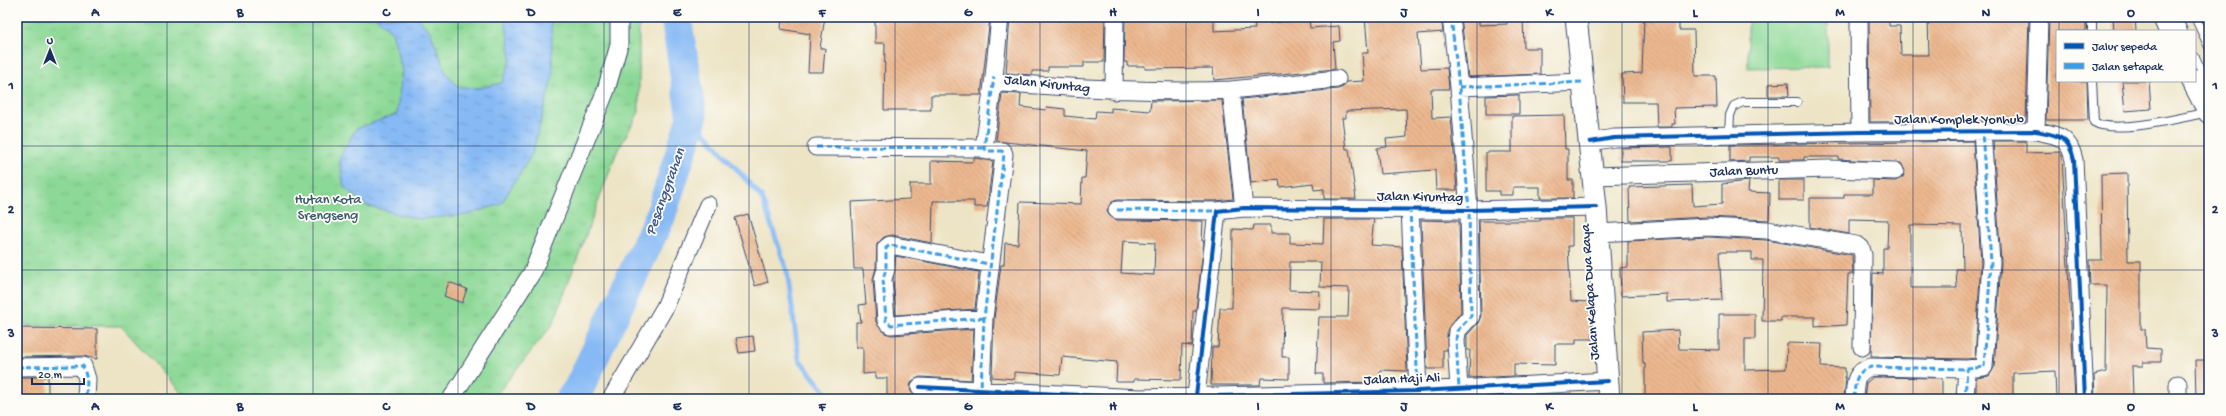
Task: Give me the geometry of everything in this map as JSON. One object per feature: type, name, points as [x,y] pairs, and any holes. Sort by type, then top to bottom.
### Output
[{"type":"main road","points":[[2164,17],[2170,30]]},
{"type":"main road","points":[[2194,82],[2209,112]]},
{"type":"street","points":[[451,399],[533,270],[606,90],[619,45],[619,17]]},
{"type":"street","name":"Jalan Kiruntag","points":[[1000,17],[994,77],[1002,83],[1114,91],[1173,92],[1231,90],[1337,79]]},
{"type":"street","points":[[1114,91],[1115,17]]},
{"type":"street","points":[[1451,17],[1459,87],[1469,210],[1471,316],[1457,331],[1456,341],[1459,389]]},
{"type":"street","name":"Jalan Kelapa Dua Raya","points":[[1576,17],[1596,207],[1609,390]]},
{"type":"street","points":[[1859,17],[1860,132]]},
{"type":"street","points":[[2036,131],[2039,17]]},
{"type":"street","points":[[984,148],[994,77]]},
{"type":"street","points":[[1459,87],[1584,82]]},
{"type":"street","points":[[1117,210],[1217,212],[1244,208],[1231,90]]},
{"type":"street","points":[[1854,399],[1858,374],[1862,370],[1870,367],[1967,369],[1984,367],[1991,262],[1982,131]]},
{"type":"street","name":"Jalan Komplek Yonhub","points":[[1590,142],[1614,138],[1860,132],[2036,131],[2063,137],[2072,149],[2074,160],[2085,399]]},
{"type":"street","points":[[816,147],[984,148],[987,151],[1002,151],[1004,154],[984,318],[981,389]]},
{"type":"street","name":"Jalan Buntu","points":[[1593,176],[1828,169],[1895,171]]},
{"type":"street","points":[[611,399],[665,307],[708,205]]},
{"type":"street","name":"Jalan Kiruntag","points":[[1244,208],[1410,208],[1469,210],[1596,207]]},
{"type":"street","points":[[1410,208],[1418,391]]},
{"type":"street","points":[[1196,396],[1217,212]]},
{"type":"street","points":[[1598,233],[1708,227],[1767,230],[1856,245],[1861,248],[1863,255],[1862,346]]},
{"type":"street","points":[[984,318],[891,325],[886,321],[883,279],[886,269],[886,248],[890,245],[990,264]]},
{"type":"street","points":[[17,367],[83,366],[87,379],[86,399]]},
{"type":"street","points":[[1965,399],[1967,369]]},
{"type":"street","name":"Jalan Haji Ali","points":[[920,387],[957,393],[981,389],[1140,398],[1459,389],[1609,390]]},
{"type":"lane","points":[[2092,17],[2092,30]]},
{"type":"lane","points":[[2177,17],[2183,30]]},
{"type":"lane","points":[[2195,17],[2209,47]]},
{"type":"lane","points":[[2196,59],[2209,87]]},
{"type":"lane","points":[[2092,82],[2094,122],[2100,126],[2137,125],[2209,112]]},
{"type":"lane","points":[[1729,134],[1730,115],[1734,106],[1742,102],[1797,102]]},
{"type":"green space","name":"Hutan Kota Srengseng","points":[[17,17],[639,17],[639,112],[616,154],[553,324],[493,399],[187,399],[121,326],[29,326],[17,321]]},
{"type":"green space","points":[[1748,17],[1828,17],[1828,67],[1748,68]]},
{"type":"water","points":[[376,17],[416,17],[430,31],[446,73],[458,87],[479,88],[502,83],[511,59],[505,17],[551,17],[553,75],[532,154],[501,204],[467,215],[418,219],[368,206],[344,187],[339,158],[356,129],[397,114],[402,70],[392,32]]},
{"type":"building","points":[[782,17],[825,17],[820,48],[825,48],[823,72],[808,72],[810,34],[781,29]]},
{"type":"building","points":[[875,17],[990,17],[981,95],[931,95],[931,110],[884,110],[885,43],[875,43]]},
{"type":"building","points":[[1010,17],[1105,17],[1104,62],[1084,62],[1084,67],[1048,67],[1048,71],[1032,71],[1032,75],[1006,73]]},
{"type":"building","points":[[1178,17],[1214,17],[1214,31],[1255,29],[1254,17],[1268,17],[1269,23],[1296,20],[1296,17],[1309,17],[1310,28],[1339,26],[1340,41],[1333,42],[1335,69],[1214,80],[1213,68],[1145,69],[1145,66],[1127,66],[1127,62],[1124,62],[1125,20]]},
{"type":"building","points":[[1365,17],[1441,17],[1443,32],[1418,34],[1421,69],[1447,68],[1449,89],[1431,89],[1432,118],[1451,117],[1457,190],[1436,190],[1435,170],[1380,174],[1377,148],[1387,147],[1386,139],[1407,137],[1406,109],[1346,111],[1346,118],[1342,118],[1346,149],[1349,149],[1356,199],[1324,199],[1324,189],[1314,190],[1313,183],[1280,187],[1279,179],[1251,183],[1242,99],[1338,89],[1343,87],[1346,82],[1364,81],[1362,53],[1368,53]]},
{"type":"building","points":[[1461,17],[1479,17],[1479,25],[1507,24],[1507,17],[1523,17],[1524,48],[1540,48],[1540,74],[1468,77]]},
{"type":"building","points":[[1644,17],[1679,17],[1679,30],[1694,30],[1695,76],[1716,76],[1717,107],[1674,108],[1675,124],[1672,124],[1672,127],[1657,127],[1656,102],[1623,102],[1622,74],[1642,73]]},
{"type":"building","points":[[1869,17],[1889,17],[1889,26],[1900,26],[1901,55],[1929,55],[1928,17],[2029,17],[2026,121],[1870,122]]},
{"type":"building","points":[[2049,17],[2086,17],[2086,30],[2056,30],[2056,82],[2087,82],[2088,120],[2046,120]]},
{"type":"building","points":[[2113,17],[2135,17],[2136,30],[2114,30]]},
{"type":"building","points":[[2122,82],[2149,82],[2151,109],[2125,111]]},
{"type":"building","points":[[1788,83],[1789,96],[1768,96],[1768,84]]},
{"type":"building","points":[[1002,93],[1021,94],[1020,107],[1046,110],[1047,107],[1065,109],[1065,116],[1095,119],[1096,111],[1111,112],[1111,108],[1150,111],[1151,101],[1222,100],[1233,199],[1216,201],[1117,200],[1112,202],[1107,210],[1109,215],[1117,220],[1203,221],[1202,241],[1204,241],[1196,311],[1193,311],[1192,346],[1182,345],[1181,380],[1134,379],[1134,382],[1116,382],[1117,362],[1062,357],[1060,375],[1014,372],[1014,379],[992,377],[994,319],[1001,265],[1004,265],[1005,243],[1018,244],[1020,202],[1081,204],[1082,178],[1085,178],[1087,151],[996,141]],"holes":[[[1123,241],[1155,243],[1154,275],[1121,273]]]},
{"type":"building","points":[[1519,95],[1519,114],[1486,114],[1486,96]]},
{"type":"building","points":[[1564,115],[1565,149],[1568,149],[1568,180],[1573,180],[1573,198],[1540,198],[1540,187],[1513,187],[1513,195],[1499,195],[1499,191],[1486,191],[1486,152],[1512,152],[1512,116]]},
{"type":"building","points":[[1973,141],[1981,262],[1975,358],[1871,357],[1873,273],[1883,274],[1883,248],[1887,248],[1888,220],[1849,219],[1849,234],[1810,227],[1810,198],[1844,198],[1844,194],[1873,194],[1873,180],[1895,181],[1903,177],[1905,171],[1901,163],[1838,159],[1838,157],[1804,157],[1804,160],[1779,160],[1779,157],[1749,157],[1749,161],[1730,162],[1730,145]],"holes":[[[1910,225],[1962,226],[1963,269],[1956,269],[1957,288],[1910,288]]]},
{"type":"building","points":[[1993,141],[2026,141],[2026,153],[2060,152],[2062,156],[2075,399],[2056,399],[2055,371],[2013,373],[2013,399],[1976,399],[1976,378],[1989,376],[1994,368],[2001,263]]},
{"type":"building","points":[[1672,147],[1672,161],[1621,161],[1621,148]]},
{"type":"building","points":[[974,158],[993,161],[987,207],[974,207],[974,201],[933,201],[932,243],[892,235],[884,237],[877,244],[876,268],[873,279],[876,322],[885,333],[892,335],[974,329],[971,380],[920,377],[912,381],[910,386],[911,392],[919,397],[960,399],[887,399],[887,378],[875,378],[875,373],[863,374],[863,347],[856,347],[856,322],[861,322],[859,305],[866,304],[863,269],[854,269],[851,202],[910,199],[910,184],[931,184],[931,161],[974,162]]},
{"type":"building","points":[[2127,173],[2128,261],[2141,261],[2141,329],[2145,329],[2146,348],[2161,349],[2161,362],[2143,362],[2143,366],[2132,366],[2133,399],[2095,399],[2094,375],[2106,372],[2107,285],[2090,285],[2089,260],[2102,260],[2101,174]]},
{"type":"building","points":[[1779,180],[1804,180],[1804,200],[1779,200]]},
{"type":"building","points":[[1749,181],[1748,192],[1770,193],[1769,220],[1707,217],[1630,221],[1629,187],[1692,185],[1693,206],[1722,204],[1722,184]]},
{"type":"building","points":[[748,214],[768,282],[755,286],[735,218]]},
{"type":"building","points":[[1540,218],[1572,218],[1572,246],[1568,246],[1571,301],[1590,302],[1593,339],[1576,339],[1576,344],[1555,344],[1555,365],[1514,364],[1514,376],[1469,378],[1470,350],[1467,350],[1467,335],[1478,323],[1481,316],[1479,221],[1540,221]]},
{"type":"building","points":[[1324,219],[1374,219],[1371,245],[1402,247],[1407,371],[1380,370],[1380,382],[1323,383],[1323,374],[1316,374],[1319,317],[1348,317],[1349,288],[1320,287],[1321,262],[1290,262],[1289,290],[1320,291],[1319,309],[1283,308],[1282,357],[1289,357],[1289,379],[1261,378],[1260,385],[1211,385],[1212,347],[1218,347],[1220,308],[1232,308],[1233,229],[1253,230],[1254,225],[1271,225],[1271,233],[1290,233],[1290,243],[1323,244]]},
{"type":"building","points":[[1421,220],[1459,221],[1461,312],[1447,330],[1447,350],[1443,350],[1443,369],[1427,369]]},
{"type":"building","points":[[1708,237],[1766,240],[1852,255],[1853,274],[1848,274],[1846,325],[1815,327],[1815,317],[1781,317],[1781,321],[1762,321],[1763,260],[1752,260],[1752,252],[1719,252],[1722,300],[1667,302],[1667,294],[1621,296],[1620,268],[1628,267],[1628,241]]},
{"type":"building","points":[[896,256],[979,272],[975,309],[896,315],[893,280]]},
{"type":"building","points":[[449,282],[467,289],[462,303],[444,296]]},
{"type":"building","points":[[1719,314],[1755,314],[1755,339],[1745,339],[1745,370],[1786,369],[1787,343],[1822,344],[1821,367],[1845,368],[1846,378],[1844,399],[1645,399],[1645,364],[1643,364],[1642,332],[1678,330],[1679,349],[1719,350]]},
{"type":"building","points":[[17,328],[97,329],[97,359],[83,356],[17,357]]},
{"type":"building","points":[[753,336],[755,351],[739,353],[736,338]]},
{"type":"building","points":[[2195,360],[2209,360],[2209,399],[2196,399]]},
{"type":"building","points":[[17,377],[48,377],[48,399],[17,399]]},
{"type":"building","points":[[1873,377],[1942,378],[1942,399],[1864,399],[1866,383]]},
{"type":"building","points":[[1513,396],[1513,399],[1469,399],[1469,398]]},
{"type":"waterway","name":"Pesanggrahan","points":[[571,399],[579,388],[660,217],[692,118],[676,17]]},
{"type":"waterway","points":[[692,118],[762,198],[787,271],[799,359],[831,399]]},
{"type":"marked path","points":[[1451,17],[1459,87],[1469,210],[1471,316],[1457,331],[1456,341],[1459,389]]},
{"type":"marked path","points":[[976,388],[981,389],[984,318],[1004,154],[1002,151],[987,151],[984,148],[994,77]]},
{"type":"marked path","points":[[1459,87],[1584,82]]},
{"type":"marked path","points":[[1854,399],[1855,384],[1858,375],[1865,369],[1871,367],[1967,369],[1984,367],[1991,262],[1982,131]]},
{"type":"marked path","points":[[816,147],[984,148]]},
{"type":"marked path","points":[[1410,208],[1418,391]]},
{"type":"marked path","points":[[1117,210],[1217,211]]},
{"type":"marked path","points":[[984,318],[891,325],[886,321],[883,279],[886,269],[886,248],[890,245],[989,264]]},
{"type":"marked path","points":[[17,367],[83,366],[87,379],[86,399]]},
{"type":"marked path","points":[[1965,399],[1967,369]]},
{"type":"marked path","points":[[957,387],[957,399]]},
{"type":"cycle path","points":[[1590,142],[1614,138],[1860,132],[2036,131],[2061,138],[2069,146],[2074,160],[2085,399]]},
{"type":"cycle path","points":[[1196,396],[1217,211],[1244,208],[1469,210],[1596,207]]},
{"type":"cycle path","points":[[920,387],[1140,398],[1418,391],[1608,381]]}]
